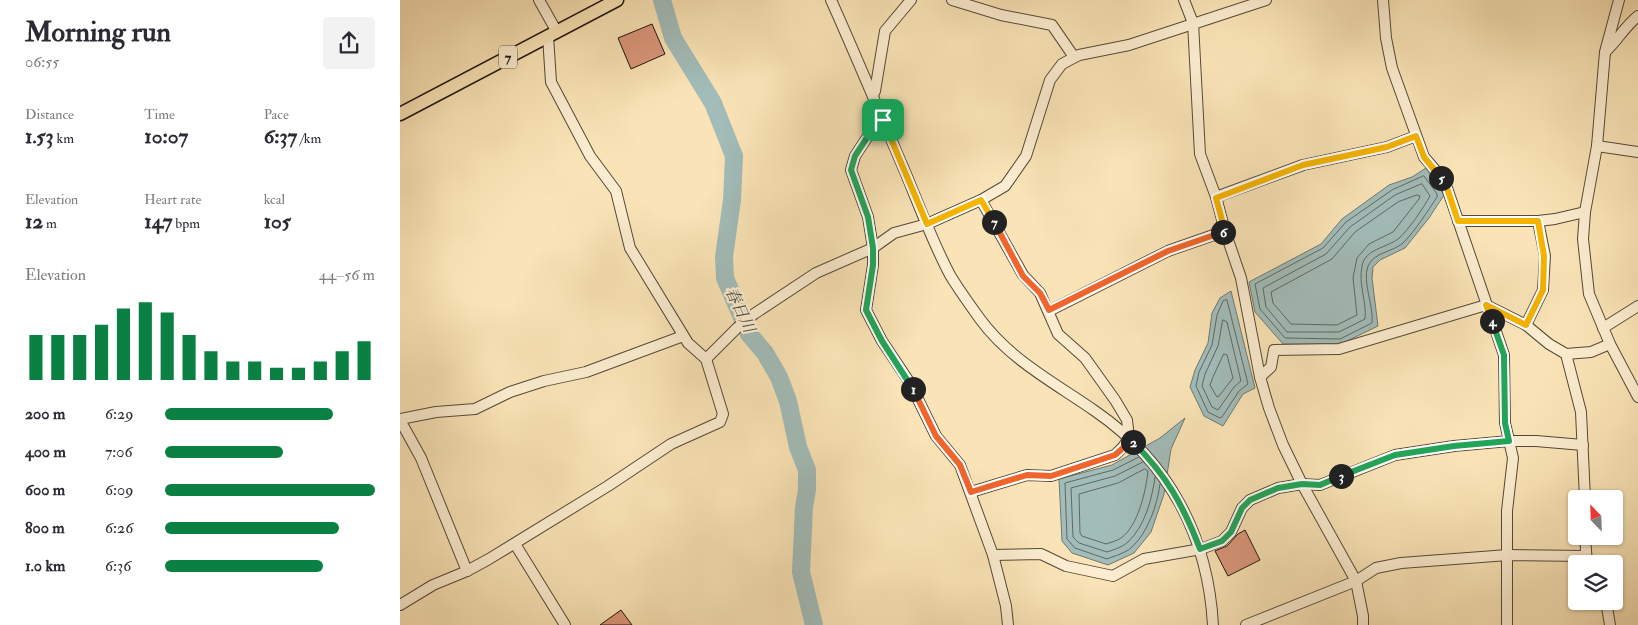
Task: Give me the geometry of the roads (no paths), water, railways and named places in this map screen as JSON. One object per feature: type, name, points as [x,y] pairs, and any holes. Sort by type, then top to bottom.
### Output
[{"type":"main road","name":"7","points":[[400,114],[617,0]]},
{"type":"street","points":[[400,605],[516,544],[671,444],[720,422],[723,414],[706,360],[683,336],[630,248],[616,191],[590,156],[552,82],[553,34],[539,0]]},
{"type":"street","points":[[832,0],[927,224],[951,275],[981,321],[1013,354],[1040,375],[1096,412],[1129,438],[1153,462],[1187,515],[1200,549],[1213,625]]},
{"type":"street","points":[[873,95],[886,31],[911,0]]},
{"type":"street","points":[[952,0],[1001,15],[1052,25],[1074,57]]},
{"type":"street","points":[[1184,0],[1192,23],[1200,154],[1241,278],[1260,377],[1268,408],[1302,484],[1356,581],[1363,625]]},
{"type":"street","points":[[706,360],[737,328],[754,314],[816,273],[873,248],[894,232],[927,224],[981,200],[1005,186],[1026,156],[1050,80],[1062,64],[1074,57],[1129,45],[1266,0]]},
{"type":"street","points":[[1383,0],[1386,38],[1392,68],[1424,157],[1437,172],[1447,188],[1504,355],[1505,423],[1513,458],[1507,511],[1507,625]]},
{"type":"street","points":[[1619,0],[1605,52],[1597,146],[1585,212],[1583,239],[1589,294],[1610,344],[1638,397]]},
{"type":"street","points":[[1605,52],[1616,42],[1630,22],[1638,16]]},
{"type":"street","points":[[883,120],[872,130],[855,156],[851,170],[868,217],[873,248],[873,265],[866,310],[882,341],[910,383],[936,436],[960,465],[993,555],[1006,606],[1008,625]]},
{"type":"street","points":[[1216,198],[1303,165],[1387,147],[1416,136]]},
{"type":"street","points":[[1597,146],[1638,152]]},
{"type":"street","points":[[971,492],[1027,475],[1051,476],[1115,455],[1124,447],[1129,438],[1127,420],[1115,400],[1085,358],[1058,334],[1040,293],[1023,276],[981,200]]},
{"type":"street","points":[[1458,221],[1538,221],[1585,212]]},
{"type":"street","points":[[1526,325],[1543,290],[1544,256],[1538,221]]},
{"type":"street","points":[[1049,310],[1168,251],[1225,231]]},
{"type":"street","points":[[1260,377],[1271,367],[1274,350],[1340,349],[1486,305],[1526,325],[1549,344],[1566,354],[1591,352],[1610,344]]},
{"type":"street","points":[[1604,328],[1638,306]]},
{"type":"street","points":[[467,571],[421,458],[400,419],[436,412],[476,409],[510,392],[544,381],[586,372],[683,336]]},
{"type":"street","points":[[1566,354],[1581,412],[1585,490]]},
{"type":"street","points":[[993,555],[1041,554],[1066,566],[1113,576],[1144,559],[1200,549],[1222,541],[1231,532],[1242,508],[1250,500],[1278,488],[1302,484],[1320,485],[1395,455],[1454,446],[1509,441],[1583,445]]},
{"type":"street","points":[[516,544],[565,625]]},
{"type":"street","points":[[1246,625],[1356,581],[1376,568],[1401,563],[1508,555],[1568,559]]},
{"type":"street","points":[[1608,610],[1610,625]]},
{"type":"water","points":[[1426,168],[1444,195],[1429,218],[1405,248],[1380,260],[1373,267],[1372,278],[1378,326],[1341,344],[1283,344],[1255,312],[1249,282],[1321,244],[1342,219],[1389,185],[1412,177]]},
{"type":"water","points":[[1231,291],[1255,388],[1243,394],[1223,426],[1204,416],[1190,387],[1195,370],[1208,343],[1212,313],[1220,298]]},
{"type":"water","points":[[1185,418],[1171,449],[1164,494],[1151,532],[1134,553],[1108,565],[1072,553],[1062,541],[1059,479],[1112,465],[1160,438]]},
{"type":"waterway","name":"春日川","points":[[662,0],[673,38],[713,103],[734,156],[732,200],[724,257],[725,278],[749,334],[765,353],[779,377],[788,401],[798,447],[807,470],[801,572],[814,625]]}]
